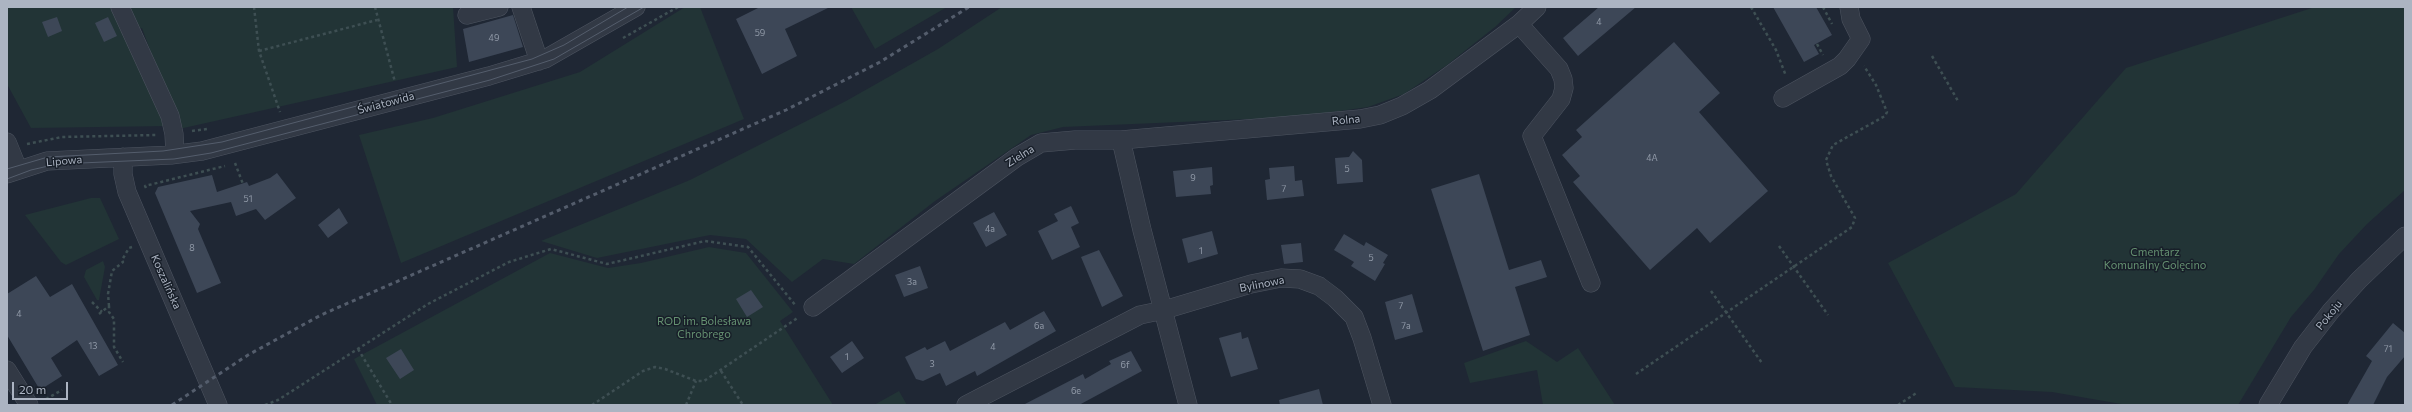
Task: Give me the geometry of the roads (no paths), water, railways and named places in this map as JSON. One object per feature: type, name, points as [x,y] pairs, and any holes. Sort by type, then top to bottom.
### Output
[{"type":"street","points":[[120,7],[153,76],[170,116],[174,134],[175,154]]},
{"type":"street","points":[[467,15],[499,7]]},
{"type":"street","points":[[521,7],[539,61]]},
{"type":"street","name":"Światowida","points":[[123,157],[175,154],[232,144],[539,61],[565,49],[636,7]]},
{"type":"street","name":"Rolna","points":[[1121,140],[1360,119],[1380,115],[1430,90],[1519,24],[1536,7]]},
{"type":"street","points":[[1784,98],[1840,66],[1860,39],[1851,19],[1849,7]]},
{"type":"street","points":[[1519,24],[1559,69],[1564,79],[1564,88],[1561,99],[1532,136],[1591,283]]},
{"type":"street","name":"Zielna","points":[[805,308],[1010,162],[1041,143],[1075,140],[1121,140]]},
{"type":"street","points":[[1121,140],[1188,405]]},
{"type":"street","points":[[9,144],[13,172]]},
{"type":"street","name":"Lipowa","points":[[13,172],[42,162],[123,157]]},
{"type":"street","name":"Koszalińska","points":[[123,157],[123,174],[127,192],[218,405]]},
{"type":"street","name":"Pokoju","points":[[2268,405],[2303,347],[2331,311],[2359,280],[2405,236]]},
{"type":"street","name":"Bylinowa","points":[[1164,310],[1251,284],[1281,278],[1300,279],[1319,286],[1335,298],[1354,318],[1362,338],[1382,405]]},
{"type":"street","points":[[966,405],[1140,315],[1164,310]]},
{"type":"street","points":[[7,370],[29,405]]},
{"type":"tram line","points":[[7,169],[48,157],[163,151],[222,142],[532,59],[564,45],[628,7]]},
{"type":"tram line","points":[[7,179],[31,170],[57,164],[174,159],[211,153],[490,80],[554,59],[644,7]]},
{"type":"railway","points":[[172,405],[248,355],[321,315],[786,110],[880,62],[969,7]]},
{"type":"park label","name":"Cmentarz Komunalny Golęcino","points":[[2155,258]]},
{"type":"park label","name":"ROD im. Bolesława Chrobrego","points":[[704,327]]}]
